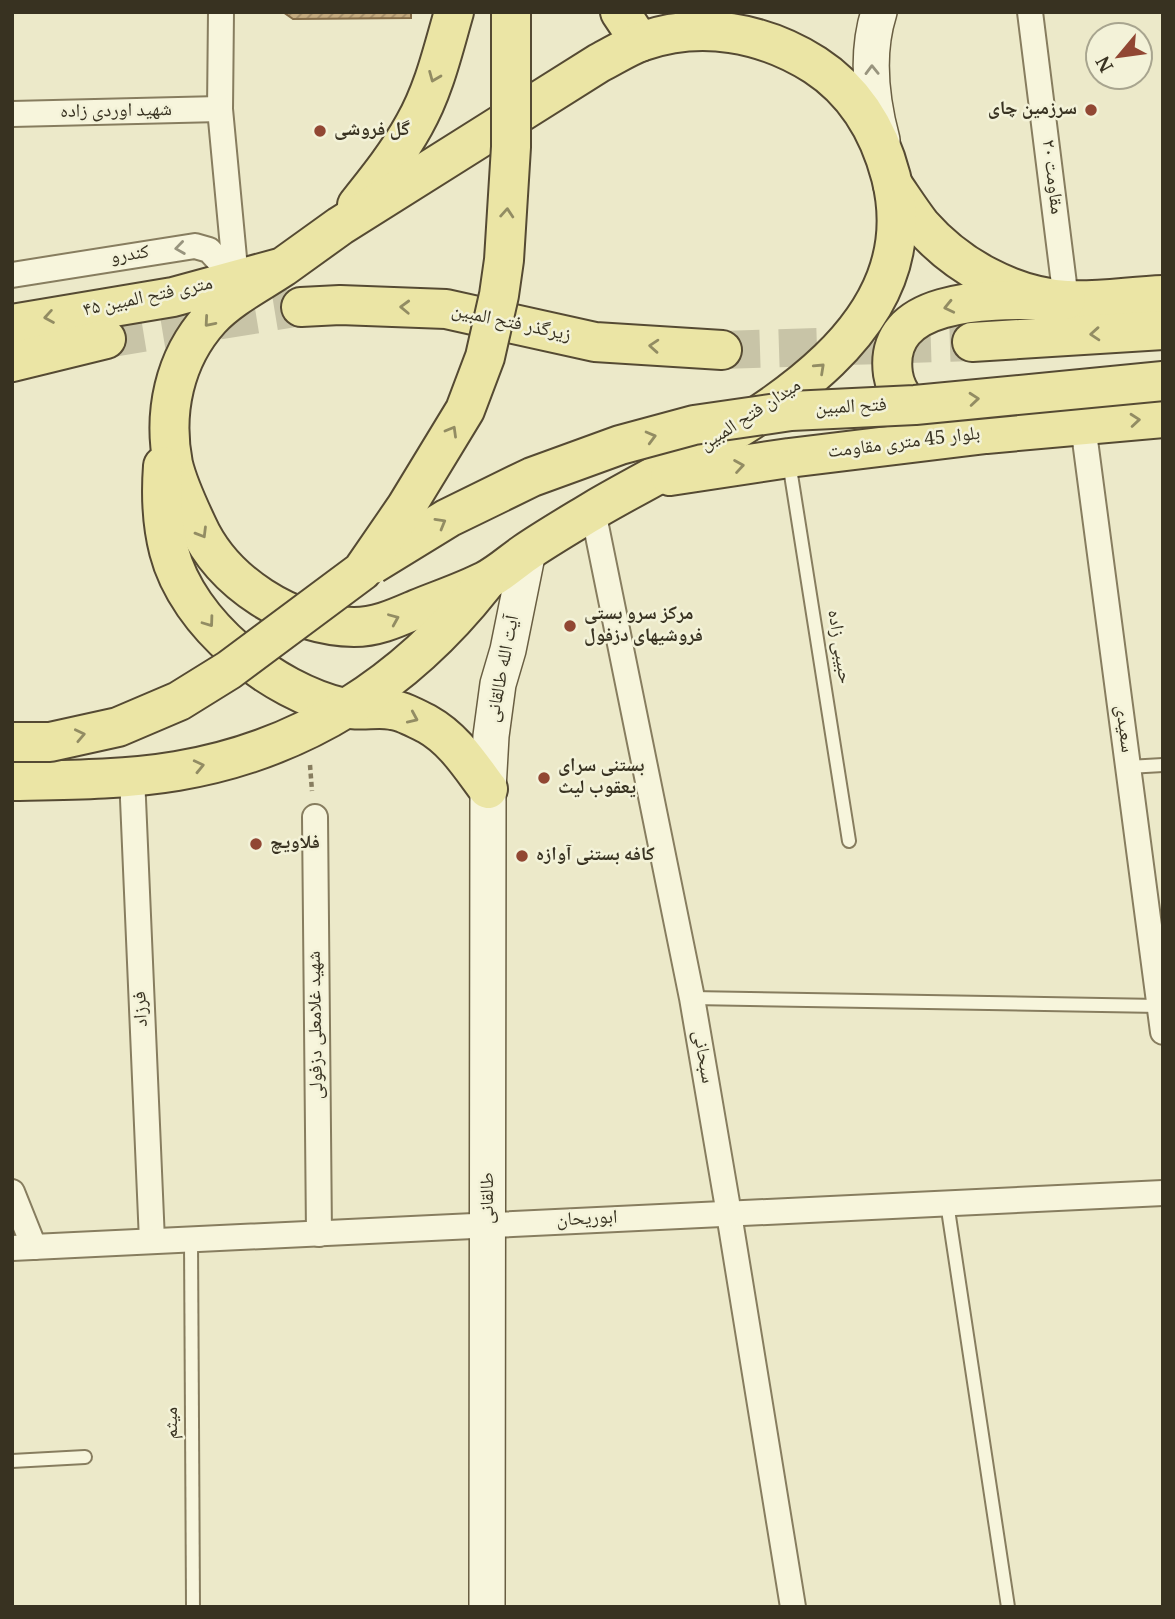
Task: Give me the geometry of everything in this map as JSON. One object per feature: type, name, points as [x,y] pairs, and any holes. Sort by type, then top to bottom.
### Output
[{"type":"main road","points":[[340,226],[381,174],[415,124],[438,71],[454,12]]},
{"type":"main road","points":[[12,742],[50,742],[118,727],[180,701],[229,670],[362,571],[406,507],[465,410],[485,357],[499,295],[511,147],[511,12]]},
{"type":"main road","points":[[879,12],[872,47],[874,112],[890,173],[921,224],[944,247],[975,271],[1029,293],[1066,300]]},
{"type":"main road","name":"میدان فتح المبین","points":[[689,22],[753,37],[786,49],[814,65],[835,80],[863,109],[890,173],[895,246],[885,281],[867,312],[842,347],[798,388],[735,431],[528,551],[488,580],[381,624],[354,627],[315,621],[275,606],[246,586],[223,564],[200,532],[174,467],[169,419],[172,395],[186,353],[211,318],[238,296],[340,226],[599,63],[630,27],[689,22]]},
{"type":"main road","name":"۴۵ متری فتح المبین","points":[[12,324],[173,297],[283,267]]},
{"type":"main road","points":[[986,434],[944,427],[928,420],[910,406],[897,389],[892,362],[898,339],[906,327],[919,317],[958,305],[1163,295]]},
{"type":"main road","name":"زیرگذر فتح المبین","points":[[301,307],[340,305],[446,309],[595,342],[722,351]]},
{"type":"main road","points":[[972,342],[1163,330]]},
{"type":"main road","points":[[12,362],[106,339]]},
{"type":"main road","name":"فتح المبین","points":[[362,571],[448,519],[532,477],[620,445],[694,425],[791,411],[915,405],[1163,382]]},
{"type":"main road","name":"بلوار 45 متری مقاومت","points":[[647,480],[789,458],[986,434],[1163,418]]},
{"type":"main road","points":[[169,419],[162,483],[169,551],[183,586],[217,632],[250,662],[305,695],[347,709],[394,710],[426,724],[446,737],[463,754],[488,789]]},
{"type":"main road","name":"آیت الله طالقانی","points":[[488,789],[498,684],[508,650],[528,551]]},
{"type":"main road","points":[[12,781],[132,776],[177,771],[265,748],[347,709],[410,664],[464,610],[488,580]]},
{"type":"main road","name":"طالقانی","points":[[487,1607],[488,789]]},
{"type":"street","points":[[221,12],[220,109],[236,279]]},
{"type":"street","name":"مقاومت ۲۰","points":[[1030,12],[1066,300]]},
{"type":"street","name":"شهید اوردی زاده","points":[[12,114],[220,109]]},
{"type":"street","name":"کندرو","points":[[12,275],[195,246],[209,250],[236,279]]},
{"type":"street","name":"سعیدی","points":[[1083,425],[1163,1032]]},
{"type":"street","name":"سبحانی","points":[[593,511],[692,998],[793,1607]]},
{"type":"street","name":"فرزاد","points":[[132,776],[152,1241]]},
{"type":"street","name":"شهید غلامعلی دزفولی","points":[[315,817],[319,1234]]},
{"type":"street","points":[[12,1192],[23,1248]]},
{"type":"street","name":"ابوریحان","points":[[23,1248],[1163,1193]]},
{"type":"lane","name":"حبیبی زاده","points":[[789,458],[849,841]]},
{"type":"lane","points":[[1128,767],[1163,765]]},
{"type":"lane","points":[[692,998],[1159,1006]]},
{"type":"lane","points":[[947,1203],[1008,1607]]},
{"type":"lane","name":"میثم","points":[[191,1239],[193,1607]]},
{"type":"lane","points":[[12,1461],[85,1457]]},
{"type":"path","points":[[307,730],[315,817]]},
{"type":"building","points":[[283,12],[411,12],[411,18],[293,19]]},
{"type":"tunnel","points":[[106,339],[301,307]]},
{"type":"tunnel","points":[[722,350],[972,342]]},
{"type":"place","name":"سرزمین چای","points":[[1091,110]]},
{"type":"place","name":"گل فروشی","points":[[320,131]]},
{"type":"place","name":"مرکز سرو بستی فروشیهای دزفول","points":[[570,626]]},
{"type":"place","name":"بستنی سرای یعقوب لیث","points":[[544,778]]},
{"type":"place","name":"فلاویچ","points":[[256,844]]},
{"type":"place","name":"کافه بستنی آوازه","points":[[522,856]]}]
